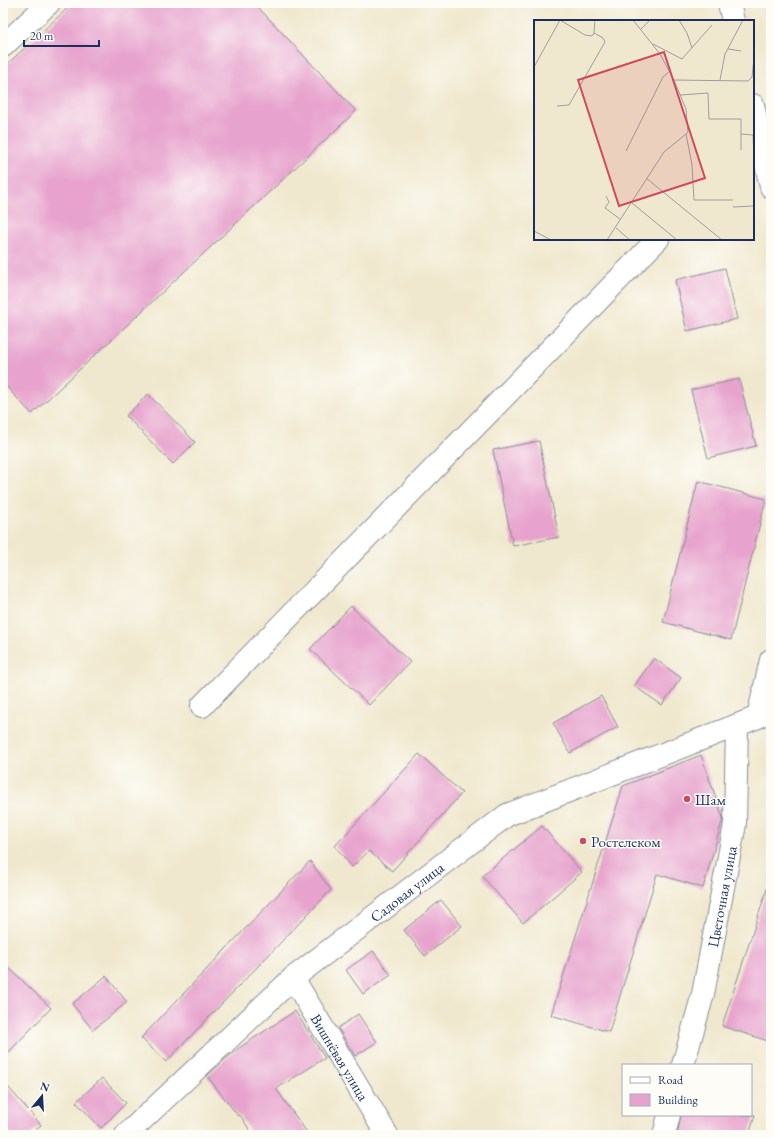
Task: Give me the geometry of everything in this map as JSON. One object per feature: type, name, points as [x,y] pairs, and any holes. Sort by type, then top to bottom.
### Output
[{"type":"street","points":[[3,46],[49,3]]},
{"type":"street","points":[[728,3],[733,20]]},
{"type":"street","points":[[754,112],[764,178]]},
{"type":"street","points":[[202,706],[657,240]]},
{"type":"street","name":"Садовая улица","points":[[126,1135],[293,978],[507,815],[758,717],[771,660]]},
{"type":"street","name":"Цветочная улица","points":[[683,1064],[703,994],[735,824],[737,726]]},
{"type":"street","name":"Вишнёвая улица","points":[[293,978],[387,1135]]},
{"type":"street","points":[[664,1135],[669,1116]]},
{"type":"building","points":[[73,3],[254,3],[356,111],[32,414],[3,383],[3,68]]},
{"type":"building","points":[[725,268],[737,319],[687,331],[675,280]]},
{"type":"building","points":[[739,379],[756,446],[708,458],[691,390]]},
{"type":"building","points":[[148,394],[195,442],[173,464],[126,416]]},
{"type":"building","points":[[539,441],[559,537],[513,546],[493,450]]},
{"type":"building","points":[[698,481],[766,499],[731,640],[663,622]]},
{"type":"building","points":[[351,606],[410,662],[369,705],[310,649]]},
{"type":"building","points":[[654,658],[681,678],[662,705],[634,686]]},
{"type":"building","points":[[601,696],[618,727],[570,753],[553,723]]},
{"type":"building","points":[[419,754],[462,793],[392,871],[369,851],[352,867],[335,846]]},
{"type":"building","points":[[701,755],[723,818],[703,888],[657,874],[609,1032],[551,1015],[623,786]]},
{"type":"building","points":[[542,826],[582,872],[523,923],[482,876]]},
{"type":"building","points":[[310,861],[331,890],[166,1062],[141,1038]]},
{"type":"building","points":[[767,889],[771,890],[771,1042],[722,1026]]},
{"type":"building","points":[[441,900],[462,926],[425,956],[404,930]]},
{"type":"building","points":[[373,951],[391,975],[363,994],[346,970]]},
{"type":"building","points":[[3,962],[51,1008],[3,1058]]},
{"type":"building","points":[[106,976],[127,1002],[93,1030],[72,1004]]},
{"type":"building","points":[[295,1011],[325,1058],[276,1089],[309,1135],[253,1135],[240,1115],[238,1116],[207,1076],[239,1048]]},
{"type":"building","points":[[358,1014],[377,1042],[355,1056],[338,1028]]},
{"type":"building","points":[[102,1078],[126,1103],[101,1128],[76,1102]]},
{"type":"building","points":[[3,1081],[41,1125],[30,1135],[12,1135],[3,1125]]},
{"type":"building","points":[[755,1115],[749,1135],[677,1135],[681,1116]]},
{"type":"place","name":"Шам","points":[[687,799]]},
{"type":"place","name":"Ростелеком","points":[[583,841]]}]
